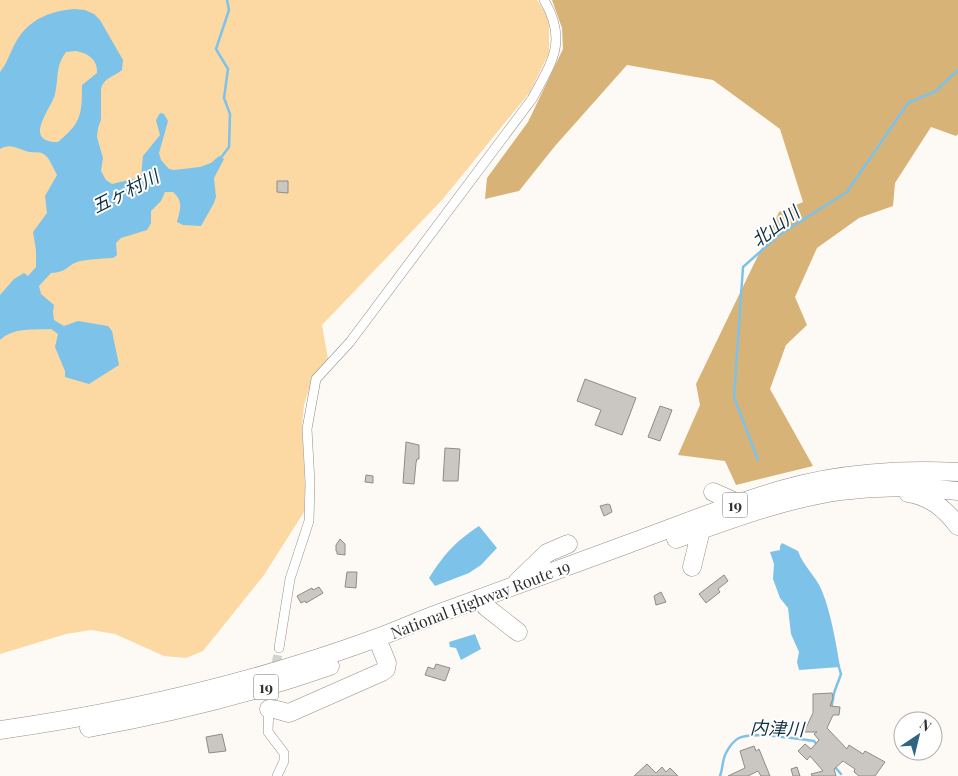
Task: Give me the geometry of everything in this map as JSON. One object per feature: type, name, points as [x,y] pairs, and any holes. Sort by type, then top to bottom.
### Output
[{"type":"highway","name":"National Highway Route 19","points":[[0,730],[65,721],[228,686],[374,639],[786,488],[874,473],[958,472]]},
{"type":"highway","name":"National Highway Route 19","points":[[0,742],[159,716],[298,677],[701,530],[788,502],[872,488],[931,488],[958,491]]},
{"type":"highway","points":[[872,488],[916,494],[923,497],[936,503],[949,514],[958,526]]},
{"type":"highway","points":[[713,492],[740,504]]},
{"type":"highway","points":[[692,567],[701,530]]},
{"type":"highway","points":[[512,587],[547,554],[568,544]]},
{"type":"highway","points":[[486,607],[518,632]]},
{"type":"highway","points":[[269,706],[289,713],[382,672],[386,669],[387,663],[381,648]]},
{"type":"street","points":[[279,648],[290,579],[309,521],[310,483],[307,429],[316,379],[350,342],[532,99],[556,50],[556,33],[552,15],[544,0]]},
{"type":"street","points":[[269,706],[268,732],[284,753],[284,761],[277,776]]},
{"type":"shaded area","points":[[0,0],[537,0],[546,14],[549,25],[549,53],[530,92],[442,200],[322,325],[328,359],[316,375],[304,405],[302,426],[305,486],[304,512],[264,575],[203,651],[186,658],[164,656],[115,634],[91,630],[66,634],[0,654]]},
{"type":"shaded area","points":[[552,0],[958,0],[958,134],[956,136],[931,127],[895,183],[893,206],[859,218],[817,248],[795,297],[807,325],[786,345],[770,389],[813,466],[736,485],[725,461],[678,455],[700,405],[696,384],[779,212],[803,202],[780,129],[713,80],[627,65],[555,146],[519,191],[485,199],[487,178],[528,122],[563,49],[562,28]]},
{"type":"water","points":[[66,10],[85,10],[94,14],[100,20],[123,60],[122,70],[104,82],[101,89],[101,120],[97,137],[103,158],[101,171],[106,180],[112,184],[141,177],[143,156],[160,135],[156,120],[160,113],[164,114],[168,121],[159,153],[161,160],[169,169],[200,167],[211,163],[219,156],[224,159],[214,178],[216,197],[214,203],[201,226],[183,225],[177,222],[180,206],[179,199],[173,192],[165,192],[161,201],[151,211],[151,223],[147,230],[121,238],[116,243],[117,255],[113,258],[77,262],[63,270],[51,273],[39,286],[41,294],[54,305],[54,320],[64,326],[78,321],[108,326],[112,331],[119,365],[89,384],[65,377],[65,371],[55,347],[58,334],[51,329],[18,331],[0,340],[0,295],[14,279],[24,273],[28,276],[36,267],[33,232],[47,213],[45,196],[57,175],[49,159],[43,154],[11,146],[0,149],[0,72],[24,30],[36,20]],"holes":[[[66,52],[80,52],[88,55],[94,61],[97,73],[82,85],[79,118],[76,124],[58,142],[47,141],[40,131],[55,94],[60,62]]]},
{"type":"water","points":[[479,526],[497,548],[481,565],[469,573],[435,586],[429,578],[440,562],[456,543]]},
{"type":"water","points":[[782,543],[798,551],[822,591],[831,618],[840,667],[799,670],[797,662],[799,652],[791,634],[788,608],[780,598],[773,579],[774,564],[770,552],[780,550]]},
{"type":"water","points":[[475,634],[481,649],[461,660],[456,648],[450,647],[449,642]]},
{"type":"building","points":[[277,181],[288,181],[288,193],[277,192]]},
{"type":"building","points":[[585,379],[636,398],[622,435],[595,425],[601,410],[577,401]]},
{"type":"building","points":[[660,406],[672,410],[660,441],[648,437]]},
{"type":"building","points":[[406,442],[419,445],[419,459],[417,459],[416,463],[414,484],[403,483]]},
{"type":"building","points":[[445,448],[460,449],[458,481],[443,481]]},
{"type":"building","points":[[366,475],[373,476],[373,483],[365,482]]},
{"type":"building","points":[[608,504],[612,512],[604,516],[600,506]]},
{"type":"building","points":[[340,539],[345,544],[345,555],[337,554],[336,551],[336,545]]},
{"type":"building","points":[[347,572],[357,572],[356,588],[345,587]]},
{"type":"building","points":[[724,575],[728,581],[718,589],[720,592],[706,603],[699,594]]},
{"type":"building","points":[[319,587],[323,593],[306,603],[305,601],[301,603],[297,596],[312,588],[313,590]]},
{"type":"building","points":[[661,592],[666,602],[656,605],[654,596]]},
{"type":"building","points":[[436,664],[450,668],[445,681],[425,675],[428,667],[434,669]]},
{"type":"building","points":[[832,693],[833,698],[830,706],[840,707],[839,715],[833,715],[827,728],[847,749],[849,745],[863,754],[865,751],[885,762],[875,776],[859,776],[854,772],[855,769],[843,761],[834,769],[836,776],[812,776],[811,774],[823,771],[810,756],[807,760],[798,751],[805,744],[811,749],[819,740],[814,734],[817,732],[804,732],[813,713],[813,694]]},
{"type":"building","points":[[222,734],[226,751],[209,753],[206,737]]},
{"type":"building","points":[[754,746],[756,751],[759,749],[770,776],[761,776],[758,771],[748,776],[728,776],[745,768],[740,751]]},
{"type":"building","points":[[647,764],[656,773],[662,767],[666,772],[670,768],[678,776],[634,776]]},
{"type":"building","points":[[797,767],[800,776],[793,776],[791,769]]},
{"type":"waterway","name":"五ヶ村川","points":[[220,159],[229,147],[230,114],[224,98],[228,69],[216,49],[229,10],[227,0]]},
{"type":"waterway","name":"北山川","points":[[758,460],[734,397],[743,267],[779,235],[847,192],[908,103],[936,91],[958,70]]},
{"type":"waterway","name":"北山川","points":[[831,710],[834,693],[841,674],[838,664]]},
{"type":"waterway","name":"内津川","points":[[720,776],[728,749],[733,742],[745,736],[775,736],[814,741],[818,746]]},
{"type":"waterway","name":"内津川","points":[[834,766],[841,774]]},
{"type":"tunnel","points":[[269,704],[279,648]]}]
